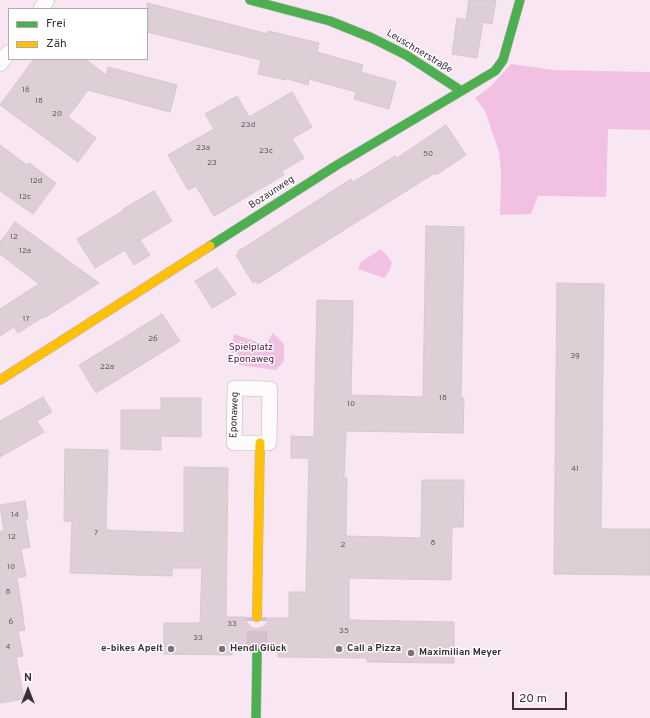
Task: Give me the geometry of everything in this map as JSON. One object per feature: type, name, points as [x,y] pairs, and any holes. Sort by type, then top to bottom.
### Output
[{"type":"street","name":"Leuschnerstraße","points":[[250,0],[330,21],[372,38],[406,56],[460,90]]},
{"type":"street","name":"Bozaunweg","points":[[0,380],[330,169],[460,90],[495,71],[503,60],[520,0]]},
{"type":"street","points":[[0,64],[8,53]]},
{"type":"street","points":[[257,617],[260,443]]},
{"type":"street","points":[[256,718],[257,652]]},
{"type":"green space","points":[[511,64],[554,70],[650,72],[650,130],[608,129],[606,197],[538,196],[531,214],[500,215],[501,172],[499,152],[485,111],[475,98],[491,86]]},
{"type":"green space","points":[[381,249],[392,262],[389,272],[384,278],[358,269],[361,262]]},
{"type":"green space","name":"Spielplatz Eponaweg","points":[[273,333],[284,344],[284,361],[276,370],[239,365],[238,354],[230,352],[234,334],[266,345]]},
{"type":"building","points":[[469,0],[496,0],[492,24],[483,22],[477,58],[452,54],[457,18],[466,20]]},
{"type":"building","points":[[147,3],[268,34],[268,31],[319,43],[317,52],[363,65],[361,72],[396,82],[389,109],[354,99],[356,92],[309,79],[308,85],[285,78],[286,80],[258,74],[261,60],[148,32]]},
{"type":"building","points":[[33,60],[86,60],[106,75],[108,67],[177,85],[170,112],[88,90],[68,117],[96,138],[78,162],[0,105]]},
{"type":"building","points":[[292,92],[312,127],[292,139],[304,158],[282,171],[284,175],[214,216],[196,186],[188,190],[168,155],[214,129],[205,114],[237,96],[249,117]]},
{"type":"building","points":[[446,125],[466,155],[258,284],[256,281],[253,283],[236,255],[239,254],[237,252],[351,179],[353,182],[395,156],[397,158]]},
{"type":"building","points":[[0,145],[27,165],[29,163],[56,183],[33,214],[0,191]]},
{"type":"building","points":[[154,191],[172,221],[140,240],[150,255],[134,265],[125,250],[95,268],[77,239]]},
{"type":"building","points":[[15,222],[99,283],[18,333],[14,327],[0,336],[0,309],[39,284],[0,254],[0,242]]},
{"type":"building","points":[[426,226],[464,227],[461,398],[464,398],[463,433],[346,431],[344,478],[347,478],[346,536],[421,538],[422,480],[464,480],[463,527],[452,527],[451,580],[349,578],[349,620],[454,622],[454,663],[367,662],[367,658],[278,657],[278,652],[269,652],[267,646],[258,640],[251,642],[245,651],[232,651],[232,655],[164,654],[164,623],[200,623],[202,568],[172,568],[172,576],[70,573],[72,521],[64,521],[65,449],[108,450],[106,530],[184,533],[184,467],[228,468],[226,617],[245,617],[247,623],[256,629],[263,627],[269,618],[289,618],[289,592],[306,592],[309,458],[291,458],[291,436],[314,437],[317,300],[353,301],[351,395],[423,397]]},
{"type":"building","points":[[217,268],[236,294],[212,308],[195,281]]},
{"type":"building","points":[[557,283],[604,284],[601,529],[650,529],[650,575],[554,574]]},
{"type":"building","points":[[162,314],[180,341],[96,393],[79,365]]},
{"type":"building","points":[[43,397],[52,412],[37,421],[44,432],[0,457],[0,421]]},
{"type":"building","points":[[161,398],[201,398],[201,437],[161,436],[161,450],[121,449],[121,410],[161,410]]},
{"type":"building","points":[[25,501],[28,519],[25,519],[30,547],[21,549],[26,576],[17,578],[25,630],[18,631],[23,656],[16,657],[24,699],[0,703],[0,532],[4,531],[0,505]]},
{"type":"tunnel","points":[[257,617],[257,652]]},
{"type":"traffic: fast","points":[[250,0],[330,21],[372,38],[406,55],[460,90]]},
{"type":"traffic: fast","points":[[210,246],[337,165],[495,71],[503,60],[520,0]]},
{"type":"traffic: fast","points":[[256,718],[257,652]]},
{"type":"traffic: slow","points":[[0,380],[210,246]]},
{"type":"traffic: slow","points":[[257,617],[260,443]]},
{"type":"place","name":"e-bikes Apelt","points":[[171,649]]},
{"type":"place","name":"Hendl Glück","points":[[222,649]]},
{"type":"place","name":"Call a Pizza","points":[[339,649]]},
{"type":"place","name":"Maximilian Meyer","points":[[411,653]]}]
